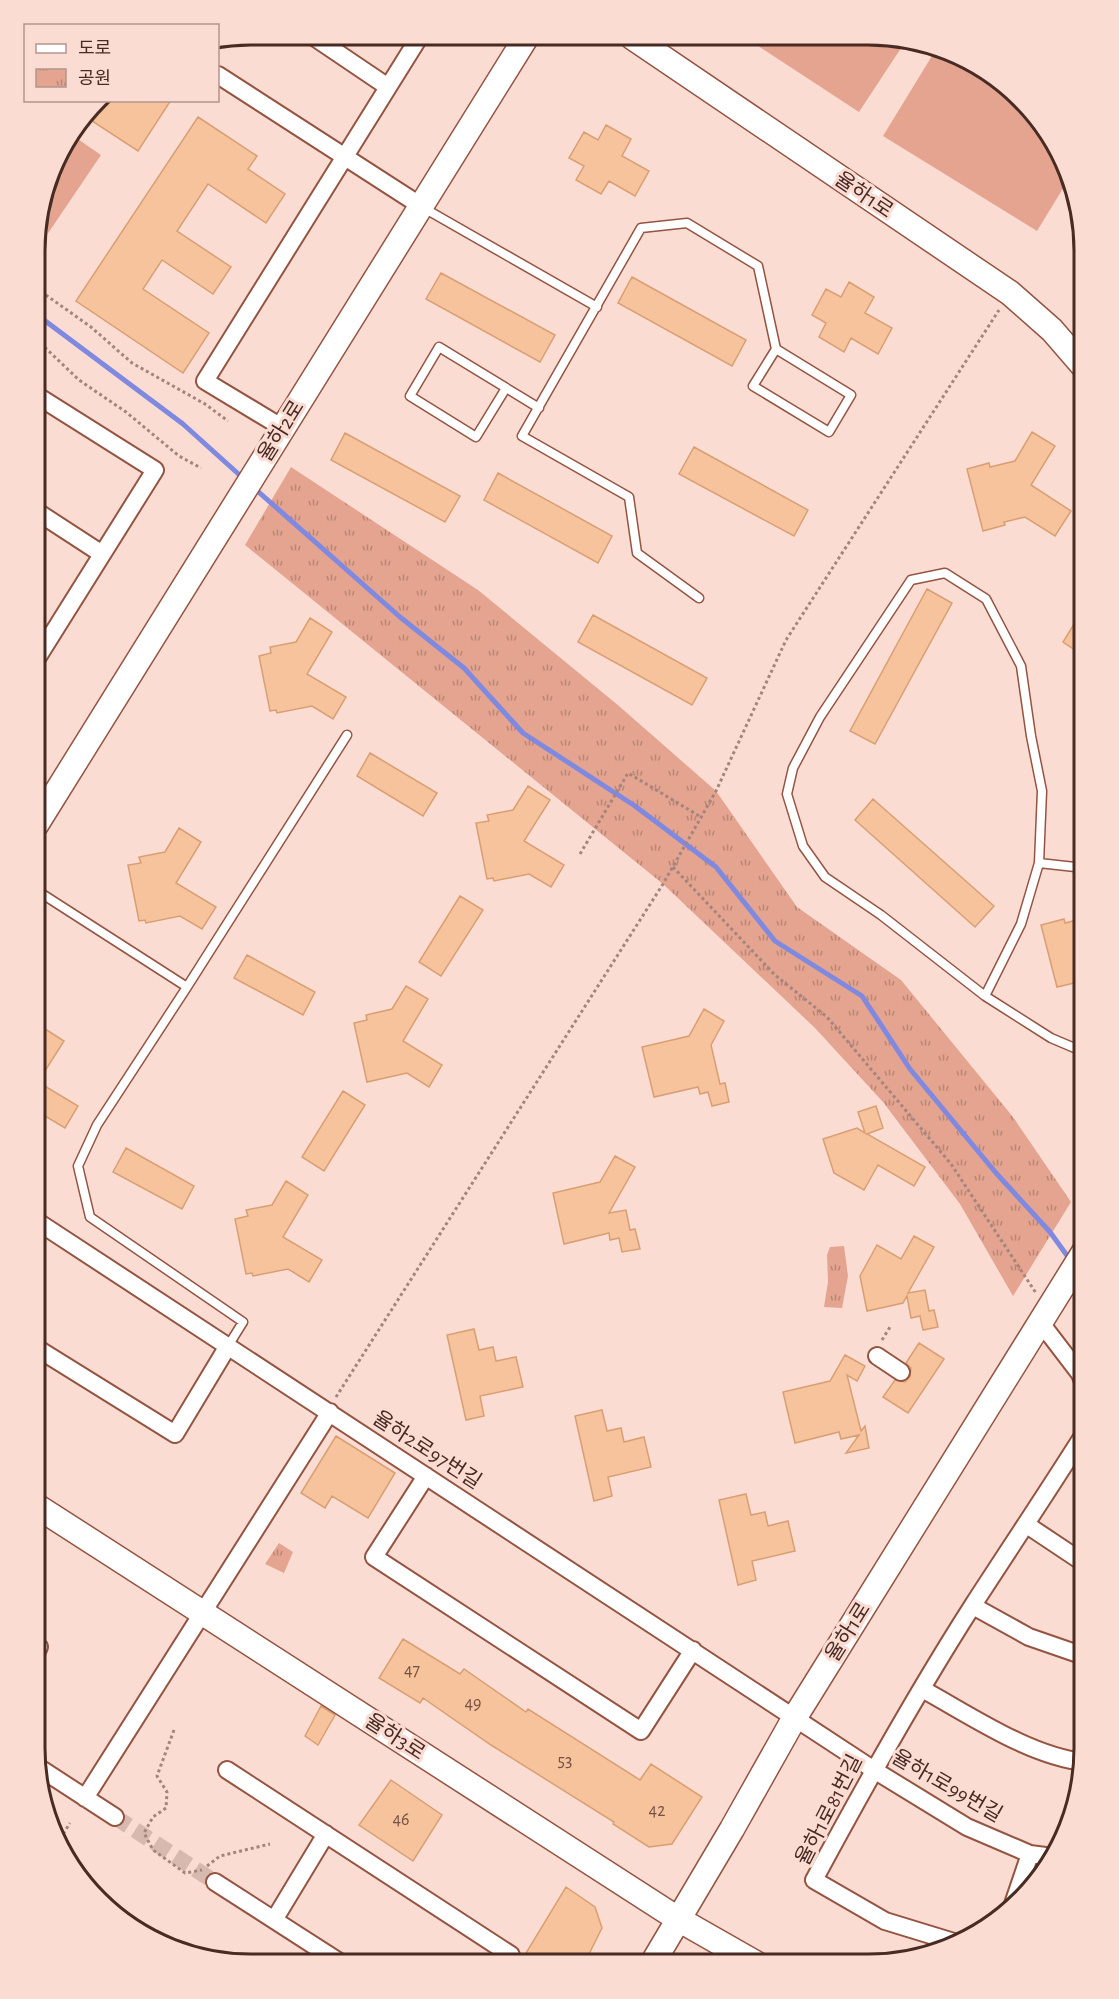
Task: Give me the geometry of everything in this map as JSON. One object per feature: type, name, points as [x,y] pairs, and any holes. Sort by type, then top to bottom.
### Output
[{"type":"street","points":[[326,45],[388,87]]},
{"type":"street","points":[[283,428],[205,381],[414,45]]},
{"type":"street","name":"율하2로","points":[[45,811],[521,45]]},
{"type":"street","name":"율하1로","points":[[644,45],[1010,293],[1052,330],[1074,355]]},
{"type":"street","points":[[219,76],[421,206]]},
{"type":"street","points":[[45,401],[155,470],[45,646]]},
{"type":"street","points":[[45,517],[102,554]]},
{"type":"street","name":"율하2로97번길","points":[[45,1227],[228,1346],[333,1405],[426,1476],[795,1718]]},
{"type":"street","name":"율하1로","points":[[658,1954],[795,1718],[1074,1269]]},
{"type":"street","points":[[1048,1313],[1074,1363]]},
{"type":"street","points":[[45,1353],[175,1434],[228,1346]]},
{"type":"street","points":[[878,1349],[901,1372]]},
{"type":"street","points":[[85,1798],[333,1405]]},
{"type":"street","name":"율하1로81번길","points":[[944,1939],[885,1921],[814,1880],[874,1770],[922,1689],[1074,1450]]},
{"type":"street","points":[[426,1476],[374,1557],[641,1731],[693,1650]]},
{"type":"street","name":"율하3로","points":[[45,1511],[678,1919],[738,1954]]},
{"type":"street","points":[[1027,1525],[1074,1556]]},
{"type":"street","points":[[973,1606],[1029,1637],[1074,1653]]},
{"type":"street","points":[[922,1689],[1022,1744],[1074,1761]]},
{"type":"street","name":"율하1로99번길","points":[[795,1718],[967,1827],[1030,1854],[1043,1856]]},
{"type":"street","points":[[226,1770],[509,1954]]},
{"type":"street","points":[[47,1773],[115,1816]]},
{"type":"street","points":[[274,1920],[326,1834]]},
{"type":"street","points":[[1018,1889],[1030,1854]]},
{"type":"street","points":[[215,1882],[327,1954]]},
{"type":"lane","points":[[421,206],[597,307]]},
{"type":"lane","points":[[699,598],[637,553],[629,497],[522,436],[641,228],[687,223],[758,266],[776,349],[753,386],[829,432],[851,395],[776,349]]},
{"type":"lane","points":[[506,388],[476,437],[410,396],[439,347],[539,408]]},
{"type":"lane","points":[[985,996],[1021,924],[1039,863],[1042,791],[1021,666],[986,599],[945,573],[911,580],[820,717],[793,768],[787,794],[803,846],[825,877],[881,915],[985,996],[1050,1038],[1074,1048]]},
{"type":"lane","points":[[228,1346],[243,1322],[90,1217],[78,1166],[97,1125],[347,735]]},
{"type":"lane","points":[[1039,863],[1074,867]]},
{"type":"lane","points":[[45,896],[187,987]]},
{"type":"path","points":[[333,1405],[673,867],[716,791],[786,640],[1010,293]]},
{"type":"path","points":[[45,294],[92,327],[132,363],[205,404],[228,422]]},
{"type":"path","points":[[45,348],[79,380],[126,412],[179,456],[201,468]]},
{"type":"path","points":[[580,854],[628,773],[701,817]]},
{"type":"path","points":[[673,867],[775,975],[827,1017],[951,1164],[1048,1313]]},
{"type":"path","points":[[878,1349],[890,1327]]},
{"type":"path","points":[[174,1730],[158,1776],[167,1792],[166,1808],[153,1816],[144,1833],[153,1850],[185,1873],[200,1872],[220,1856],[270,1844]]},
{"type":"path","points":[[64,1833],[70,1823]]},
{"type":"green space","points":[[757,45],[868,45],[901,48],[859,112]]},
{"type":"green space","points":[[934,56],[959,66],[983,80],[1023,115],[1053,160],[1064,187],[1037,231],[883,136]]},
{"type":"green space","points":[[78,139],[101,155],[46,236],[56,185]]},
{"type":"green space","points":[[291,467],[478,590],[619,706],[716,791],[797,907],[901,980],[1013,1117],[1071,1202],[1013,1296],[960,1204],[883,1102],[815,1028],[663,884],[245,545]]},
{"type":"green space","points":[[844,1246],[848,1276],[842,1308],[824,1307],[828,1282],[827,1255],[830,1247]]},
{"type":"green space","points":[[279,1543],[293,1552],[284,1573],[265,1564]]},
{"type":"building","points":[[109,102],[170,102],[138,151],[92,121]]},
{"type":"building","points":[[198,117],[257,156],[248,169],[285,194],[266,223],[208,184],[177,231],[231,267],[213,294],[162,260],[143,289],[209,333],[183,373],[76,301]]},
{"type":"building","points":[[606,125],[631,139],[622,156],[649,171],[635,196],[609,181],[601,194],[576,180],[584,166],[569,158],[584,132],[598,140]]},
{"type":"building","points":[[441,273],[555,335],[540,362],[426,299]]},
{"type":"building","points":[[632,277],[746,340],[732,366],[618,303]]},
{"type":"building","points":[[849,282],[874,297],[865,313],[892,328],[878,354],[851,338],[844,352],[819,337],[826,323],[812,315],[826,289],[841,297]]},
{"type":"building","points":[[1032,432],[1055,446],[1031,485],[1071,511],[1055,536],[1025,517],[1004,522],[1005,525],[983,531],[967,469],[989,463],[990,467],[1015,461]]},
{"type":"building","points":[[345,433],[460,496],[445,522],[331,460]]},
{"type":"building","points":[[694,447],[808,510],[794,536],[679,474]]},
{"type":"building","points":[[498,473],[612,536],[598,563],[484,500]]},
{"type":"building","points":[[927,589],[952,603],[875,744],[850,731]]},
{"type":"building","points":[[593,615],[707,678],[692,705],[578,642]]},
{"type":"building","points":[[310,618],[332,632],[307,674],[346,697],[333,719],[312,706],[277,713],[276,710],[270,711],[259,656],[271,653],[270,647],[296,642]]},
{"type":"building","points":[[1074,624],[1074,649],[1063,642]]},
{"type":"building","points":[[370,753],[437,793],[423,816],[357,776]]},
{"type":"building","points":[[528,786],[550,800],[524,841],[564,865],[551,887],[529,874],[494,881],[493,878],[487,879],[476,823],[489,821],[487,815],[513,810]]},
{"type":"building","points":[[873,799],[994,906],[975,927],[855,820]]},
{"type":"building","points":[[179,828],[201,842],[176,883],[216,907],[202,929],[180,916],[146,923],[145,920],[139,921],[128,865],[141,863],[139,857],[165,852]]},
{"type":"building","points":[[460,896],[483,910],[441,976],[419,962]]},
{"type":"building","points":[[1064,919],[1065,923],[1074,921],[1074,983],[1057,987],[1041,925]]},
{"type":"building","points":[[247,955],[315,992],[303,1015],[234,978]]},
{"type":"building","points":[[406,986],[428,999],[403,1041],[442,1065],[429,1087],[407,1073],[367,1082],[354,1023],[367,1020],[366,1015],[392,1009]]},
{"type":"building","points":[[704,1009],[724,1021],[711,1045],[720,1084],[725,1083],[729,1102],[712,1106],[708,1092],[700,1094],[698,1087],[654,1097],[642,1047],[689,1036]]},
{"type":"building","points":[[45,1029],[64,1041],[45,1071]]},
{"type":"building","points":[[45,1086],[78,1106],[65,1128],[45,1116]]},
{"type":"building","points":[[343,1091],[365,1105],[324,1171],[302,1157]]},
{"type":"building","points":[[876,1106],[883,1128],[867,1134],[925,1167],[914,1186],[878,1165],[864,1190],[834,1173],[823,1139],[857,1128],[865,1133],[858,1112]]},
{"type":"building","points":[[126,1148],[194,1186],[182,1209],[113,1172]]},
{"type":"building","points":[[615,1156],[635,1167],[609,1213],[626,1210],[630,1230],[635,1229],[640,1249],[622,1252],[619,1238],[610,1240],[609,1233],[564,1244],[553,1193],[600,1182]]},
{"type":"building","points":[[286,1181],[308,1195],[283,1237],[322,1260],[309,1282],[288,1269],[253,1276],[252,1273],[246,1274],[235,1219],[248,1216],[246,1210],[272,1205]]},
{"type":"building","points":[[914,1236],[934,1247],[908,1293],[925,1290],[929,1311],[934,1310],[938,1327],[923,1330],[920,1316],[911,1318],[907,1296],[903,1303],[867,1311],[860,1276],[877,1245],[901,1259]]},
{"type":"building","points":[[474,1329],[479,1350],[493,1347],[496,1361],[516,1357],[523,1387],[480,1396],[484,1416],[466,1420],[447,1335]]},
{"type":"building","points":[[919,1343],[944,1359],[908,1413],[883,1397],[895,1380],[905,1382],[910,1377],[911,1368],[906,1363]]},
{"type":"building","points":[[845,1355],[865,1366],[857,1381],[847,1375],[861,1431],[865,1426],[869,1448],[846,1453],[859,1435],[841,1439],[839,1432],[795,1443],[783,1392],[830,1381]]},
{"type":"building","points":[[602,1410],[607,1431],[621,1428],[624,1442],[644,1437],[651,1467],[608,1477],[612,1496],[594,1501],[575,1416]]},
{"type":"building","points":[[336,1436],[395,1473],[368,1518],[332,1496],[325,1508],[301,1493]]},
{"type":"building","points":[[746,1494],[751,1515],[765,1512],[768,1526],[788,1521],[795,1551],[752,1561],[756,1580],[738,1585],[719,1500]]},
{"type":"building","points":[[403,1639],[460,1674],[464,1669],[526,1712],[528,1709],[640,1780],[651,1764],[702,1797],[672,1844],[649,1847],[613,1824],[614,1822],[491,1745],[423,1698],[420,1703],[379,1678]]},
{"type":"building","points":[[321,1706],[335,1715],[318,1745],[305,1736]]},
{"type":"building","points":[[391,1780],[442,1815],[413,1861],[359,1825]]},
{"type":"building","points":[[566,1887],[595,1907],[602,1928],[589,1954],[525,1954]]},
{"type":"waterway","points":[[45,321],[183,424],[244,479]]},
{"type":"waterway","points":[[253,487],[400,617],[464,668],[523,733],[635,806],[716,867],[775,941],[862,996],[910,1069],[996,1173],[1050,1232],[1071,1261]]},
{"type":"tunnel","points":[[115,1817],[215,1882]]}]
